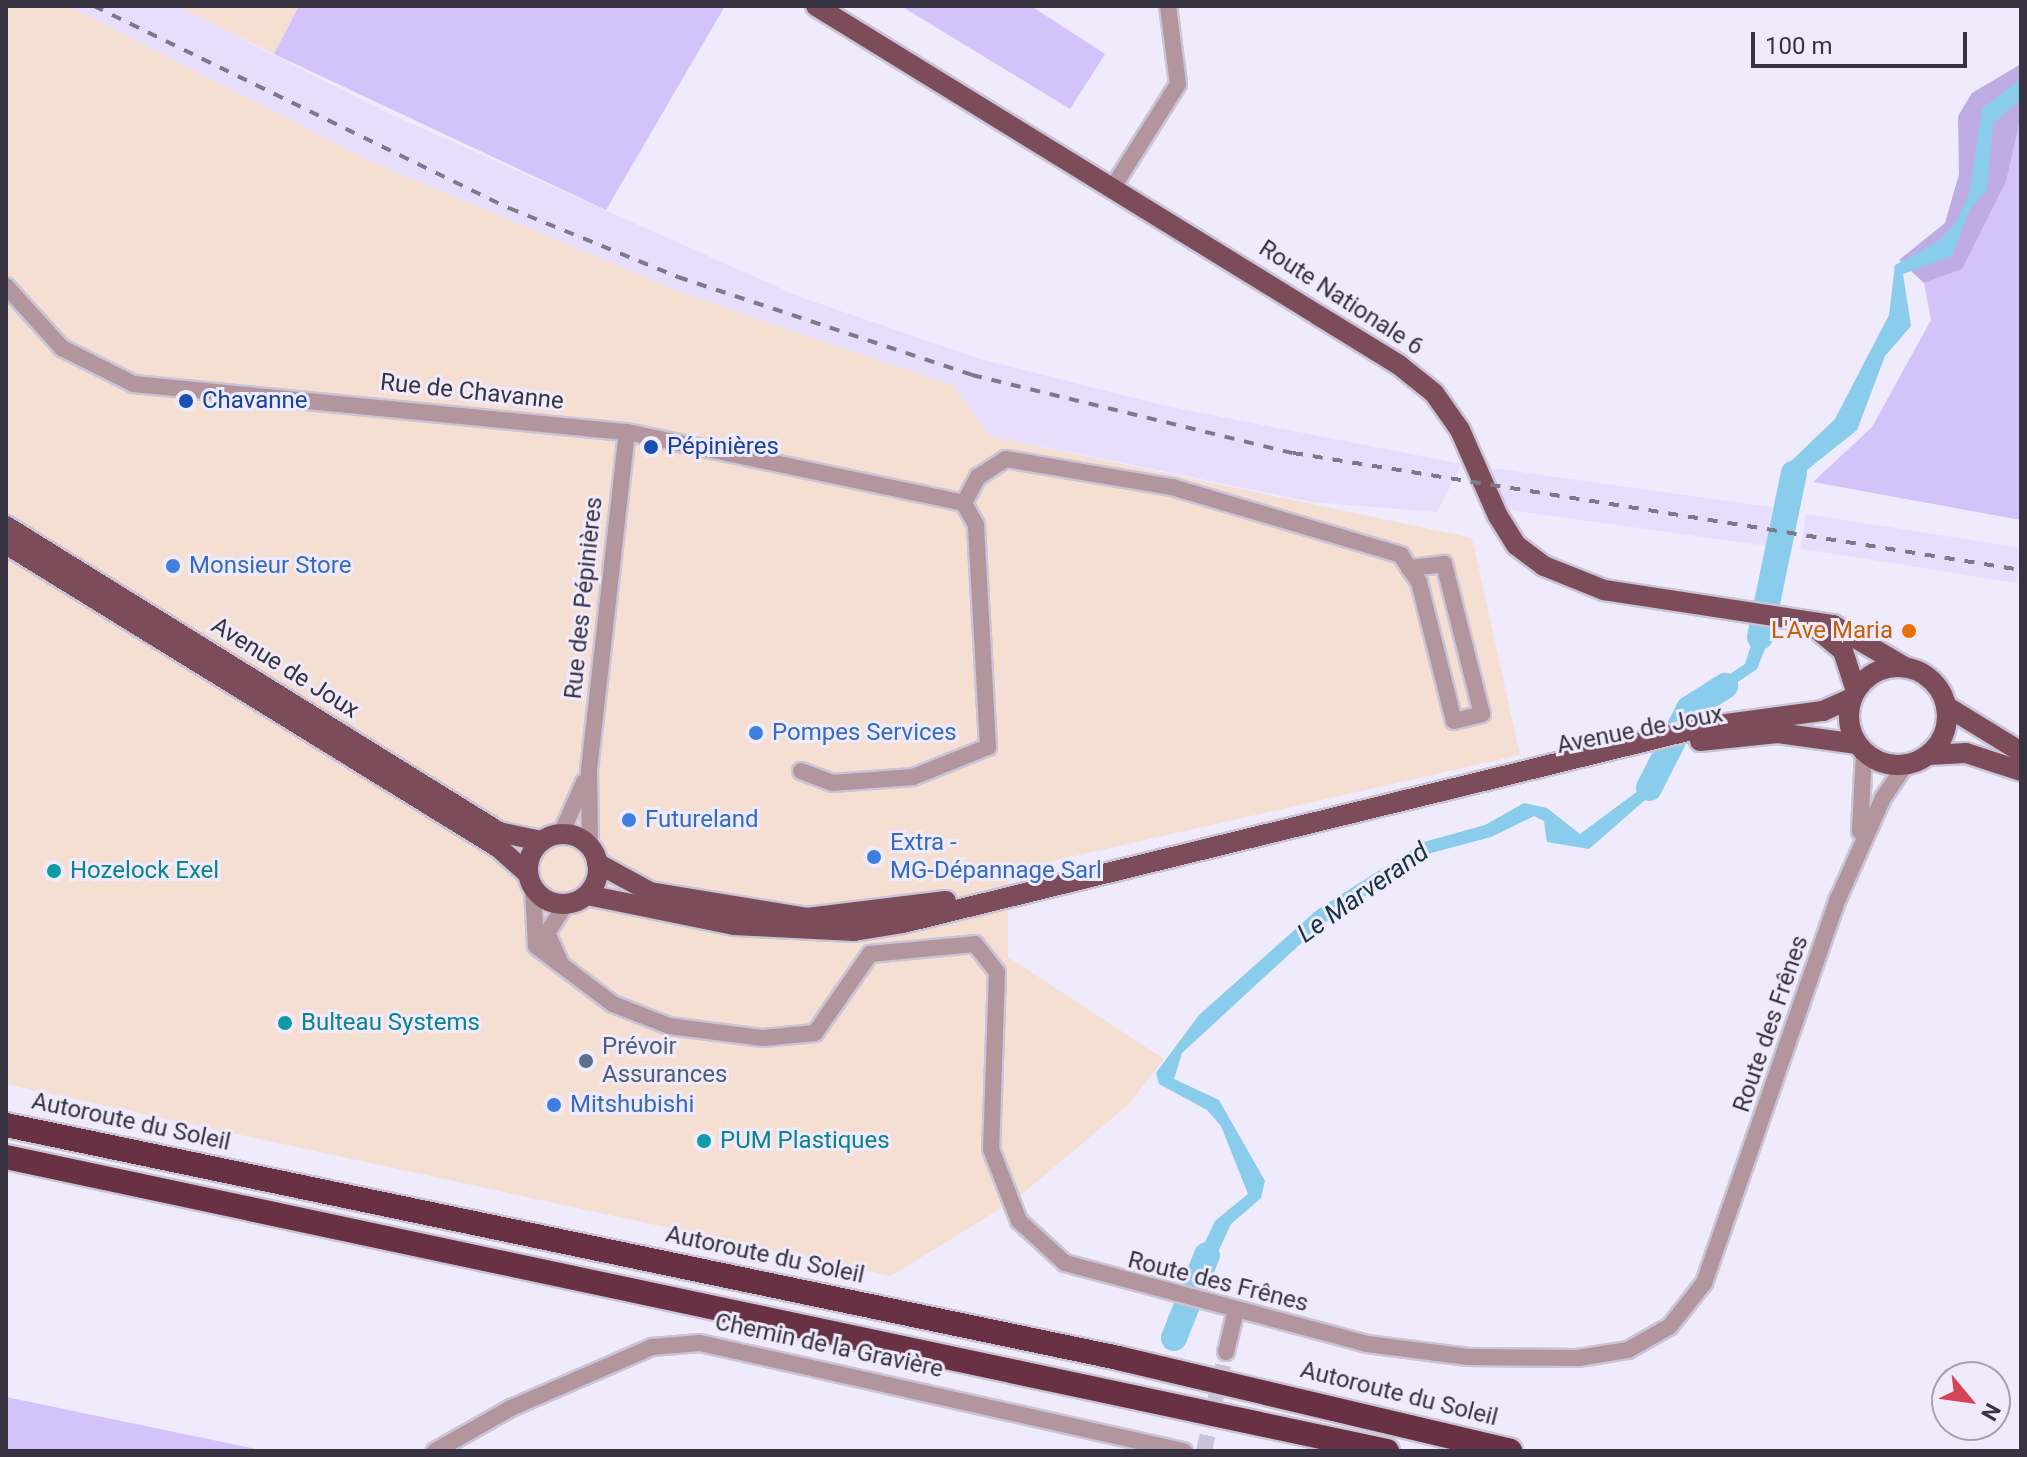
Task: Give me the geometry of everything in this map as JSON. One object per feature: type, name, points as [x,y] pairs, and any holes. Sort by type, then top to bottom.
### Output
[{"type":"highway","name":"Autoroute du Soleil","points":[[6,1125],[1118,1358],[1510,1451]]},
{"type":"highway","points":[[6,1157],[1387,1451]]},
{"type":"main road","name":"Route Nationale 6","points":[[816,6],[1115,184],[1434,393],[1510,535],[1544,566],[1604,590],[1748,610],[1847,630],[1905,667]]},
{"type":"main road","name":"Avenue de Joux","points":[[6,526],[499,832],[541,841]]},
{"type":"main road","name":"Avenue de Joux","points":[[6,544],[499,848],[530,881]]},
{"type":"main road","name":"Route Nationale 6","points":[[1794,618],[1843,651],[1854,694]]},
{"type":"main road","points":[[2021,752],[1946,706],[1932,680],[1905,667],[1883,669],[1854,694],[1860,748],[1906,764],[1928,755],[1966,753],[2021,771]]},
{"type":"main road","name":"Avenue de Joux","points":[[594,855],[650,892],[807,918],[1040,887],[1434,792],[1523,781],[1650,745],[1823,711],[1854,694]]},
{"type":"main road","points":[[1928,755],[1944,733],[1946,706]]},
{"type":"main road","name":"Avenue de Joux","points":[[1698,734],[1778,733],[1860,748]]},
{"type":"main road","points":[[561,834],[594,855],[587,895],[565,905],[530,881],[541,841],[561,834]]},
{"type":"main road","name":"Avenue de Joux","points":[[587,895],[734,925],[854,931],[1018,899],[1040,887]]},
{"type":"street","points":[[1115,184],[1178,84],[1168,6]]},
{"type":"street","name":"Rue de Chavanne","points":[[6,286],[62,348],[134,384],[627,432],[964,503]]},
{"type":"street","name":"Rue des Pépinières","points":[[594,855],[589,770],[627,432]]},
{"type":"street","points":[[801,771],[832,783],[913,777],[988,747],[976,525],[964,503],[978,477],[1006,459],[1172,487],[1340,534],[1401,555],[1409,568],[1454,721],[1482,714],[1444,564],[1409,568]]},
{"type":"street","name":"Route des Frênes","points":[[1857,852],[1868,777],[1860,748]]},
{"type":"street","name":"Route des Frênes","points":[[530,881],[536,946],[563,969],[651,1022],[791,1040],[822,1027],[870,954],[975,944],[997,972],[988,1135],[1010,1207],[1065,1263],[1367,1344],[1468,1357],[1591,1356],[1628,1350],[1670,1326],[1704,1283],[1857,852],[1906,764]]},
{"type":"street","name":"Rue des Pépinières","points":[[561,834],[589,770]]},
{"type":"street","points":[[563,969],[547,933],[565,905]]},
{"type":"street","points":[[1226,1352],[1236,1310]]},
{"type":"street","name":"Chemin de la Gravière","points":[[435,1451],[511,1408],[652,1347],[700,1343],[1126,1433],[1184,1451]]},
{"type":"shaded area","points":[[6,6],[69,6],[370,161],[688,295],[953,385],[990,436],[1472,538],[1520,755],[1008,871],[1008,957],[1164,1059],[1128,1105],[1016,1199],[891,1276],[6,1084]]},
{"type":"shaded area","points":[[69,6],[177,6],[390,114],[800,297],[980,359],[1166,406],[1462,464],[1437,512],[1313,502],[990,436],[953,385],[688,295],[370,161]]},
{"type":"shaded area","points":[[177,6],[299,6],[274,54]]},
{"type":"shaded area","points":[[299,6],[725,6],[606,210],[274,54]]},
{"type":"shaded area","points":[[901,6],[1031,6],[1105,54],[1070,109]]},
{"type":"shaded area","points":[[2021,64],[2021,115],[2006,181],[1962,269],[1924,283],[1899,260],[1945,223],[1959,174],[1958,116],[1972,93]]},
{"type":"shaded area","points":[[2021,115],[2021,520],[1813,482],[1872,427],[1931,320],[1924,283],[1962,269]]},
{"type":"shaded area","points":[[1492,468],[1771,507],[1766,546],[1487,507]]},
{"type":"shaded area","points":[[1806,514],[2021,548],[2016,583],[1801,549]]},
{"type":"shaded area","points":[[6,1397],[265,1451],[6,1451]]},
{"type":"water","points":[[2021,79],[2021,100],[1993,123],[1987,189],[1970,210],[1952,256],[1903,274],[1911,326],[1885,356],[1857,430],[1807,470],[1792,505],[1776,502],[1789,463],[1835,419],[1889,315],[1895,265],[1940,240],[1955,223],[1969,195],[1982,108]]},
{"type":"water","points":[[1771,551],[1785,553],[1779,599],[1762,598]]},
{"type":"water","points":[[1758,623],[1774,626],[1757,669],[1698,709],[1701,693],[1745,664]]},
{"type":"water","points":[[1678,756],[1660,787],[1589,849],[1547,842],[1544,821],[1534,816],[1491,837],[1431,853],[1321,925],[1182,1053],[1174,1079],[1219,1100],[1265,1181],[1261,1198],[1231,1224],[1204,1282],[1194,1288],[1192,1270],[1215,1221],[1248,1194],[1221,1126],[1207,1110],[1159,1084],[1156,1073],[1199,1015],[1317,910],[1424,842],[1485,825],[1524,803],[1547,808],[1580,834],[1650,782],[1653,761]]},
{"type":"water","points":[[1181,1307],[1190,1311],[1194,1320],[1190,1329],[1181,1333],[1172,1329],[1168,1320],[1172,1311]]},
{"type":"waterway","name":"Le Marverand","points":[[1760,637],[1794,473]]},
{"type":"waterway","name":"Le Marverand","points":[[1649,788],[1689,709],[1725,686]]},
{"type":"waterway","name":"Le Marverand","points":[[1174,1338],[1207,1255]]},
{"type":"tunnel","points":[[1204,1451],[1226,1352]]},
{"type":"railway","points":[[94,6],[509,208],[678,277],[972,375],[1293,453],[2021,570]]},
{"type":"place","name":"Chavanne","points":[[186,401]]},
{"type":"place","name":"Pépinières","points":[[651,447]]},
{"type":"place","name":"Monsieur Store","points":[[173,566]]},
{"type":"place","name":"L'Ave Maria","points":[[1909,631]]},
{"type":"place","name":"Pompes Services","points":[[756,733]]},
{"type":"place","name":"Futureland","points":[[629,820]]},
{"type":"place","name":"Extra - MG-Dépannage Sarl","points":[[874,857]]},
{"type":"place","name":"Hozelock Exel","points":[[54,871]]},
{"type":"place","name":"Bulteau Systems","points":[[285,1023]]},
{"type":"place","name":"Prévoir Assurances","points":[[586,1061]]},
{"type":"place","name":"Mitshubishi","points":[[554,1105]]},
{"type":"place","name":"PUM Plastiques","points":[[704,1141]]}]
